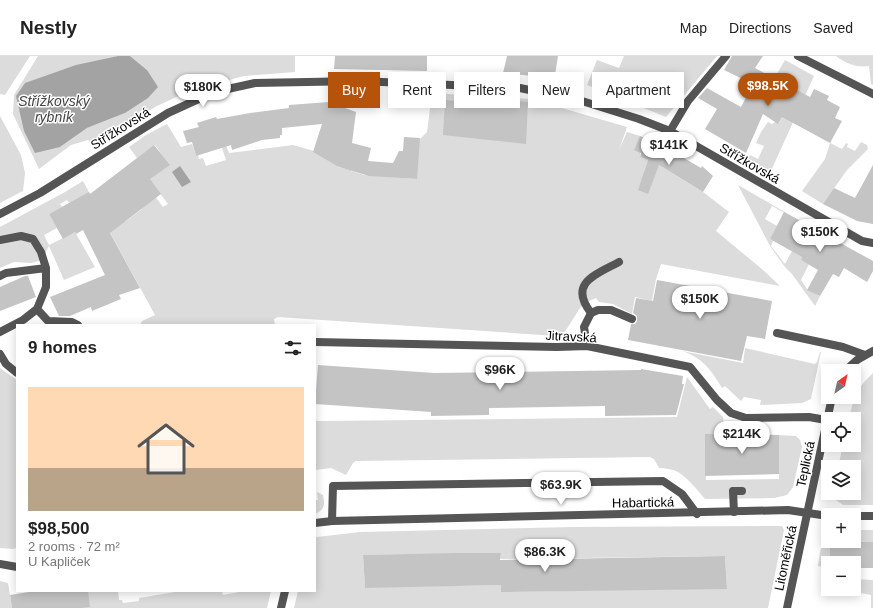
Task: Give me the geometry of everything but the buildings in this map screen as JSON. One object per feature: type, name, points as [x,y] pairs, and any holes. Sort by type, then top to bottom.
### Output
[{"type":"street","points":[[670,131],[688,101],[726,56]]},
{"type":"street","points":[[798,56],[873,94]]},
{"type":"street","name":"Střížkovská","points":[[0,214],[40,193],[168,113],[214,92],[255,83],[359,81],[520,88],[582,101],[640,119],[670,131],[862,241],[873,244]]},
{"type":"street","points":[[0,240],[21,236],[33,240],[41,252],[46,268],[46,286],[37,309],[23,320],[0,332]]},
{"type":"street","points":[[592,313],[582,299],[583,289],[586,282],[619,262]]},
{"type":"street","points":[[0,276],[6,273],[46,268]]},
{"type":"street","points":[[37,309],[48,321],[72,322],[76,324]]},
{"type":"street","points":[[587,346],[584,327],[592,313],[598,310],[611,310],[632,319]]},
{"type":"street","points":[[777,332],[869,353]]},
{"type":"street","name":"Jitravská","points":[[316,342],[557,347],[587,346],[690,367],[731,413],[746,418],[810,417],[821,419]]},
{"type":"street","points":[[852,364],[869,353]]},
{"type":"street","points":[[0,354],[6,364],[16,372]]},
{"type":"street","name":"Teplická","points":[[807,513],[821,444]]},
{"type":"street","points":[[332,521],[333,486],[663,481],[682,494],[697,514]]},
{"type":"street","points":[[734,512],[733,491],[742,491]]},
{"type":"street","name":"Habartická","points":[[316,523],[332,521],[697,514],[788,510],[821,515]]},
{"type":"street","name":"Litoměřická","points":[[788,608],[807,513]]},
{"type":"street","points":[[861,516],[873,516]]},
{"type":"street","points":[[0,564],[16,567]]},
{"type":"street","points":[[281,608],[285,592]]},
{"type":"shaded area","points":[[0,56],[30,56],[5,95],[0,94]]},
{"type":"shaded area","points":[[38,56],[118,56],[107,59],[60,147],[87,128],[125,113],[147,70],[130,56],[295,56],[295,72],[244,76],[191,90],[155,107],[96,145],[88,140],[71,145],[39,169],[13,114],[14,95]]},
{"type":"shaded area","points":[[624,56],[717,56],[684,95],[684,72],[592,72],[597,60],[619,68]]},
{"type":"shaded area","points":[[836,56],[873,56],[873,85],[871,84],[869,66],[851,64]]},
{"type":"shaded area","points":[[785,60],[814,76],[770,173],[747,161],[750,155],[758,159],[764,146],[756,143],[761,132],[768,122],[772,124],[775,122],[779,123],[788,105],[774,79]]},
{"type":"shaded area","points":[[592,72],[592,87],[587,85]]},
{"type":"shaded area","points":[[446,94],[454,94],[454,108],[520,108],[520,98],[528,99],[528,108],[562,108],[627,127],[619,150],[627,132],[640,136],[640,157],[648,160],[644,172],[654,176],[666,147],[670,150],[662,167],[703,192],[729,212],[716,231],[780,286],[661,264],[656,279],[652,301],[635,297],[632,314],[613,304],[599,302],[596,298],[587,302],[580,308],[561,338],[556,338],[556,336],[278,317],[274,319],[275,324],[140,324],[142,321],[155,315],[102,218],[126,221],[142,209],[132,195],[154,195],[163,207],[168,204],[147,176],[169,165],[155,145],[137,158],[129,147],[146,135],[167,124],[181,147],[192,144],[196,156],[198,155],[199,159],[203,158],[206,166],[226,160],[222,148],[222,135],[229,153],[293,145],[314,151],[338,165],[338,167],[351,170],[351,172],[364,175],[416,179],[419,140],[427,132],[430,108],[446,108]]},
{"type":"shaded area","points":[[644,108],[674,108],[666,117]]},
{"type":"shaded area","points":[[0,116],[21,155],[25,173],[23,191],[0,203]]},
{"type":"shaded area","points":[[861,142],[867,145],[868,149],[847,170],[823,204],[802,191],[825,159],[830,143],[842,149],[846,143],[848,144],[847,147],[855,151]]},
{"type":"shaded area","points":[[83,181],[90,194],[69,203],[67,200],[60,204],[62,207],[49,214],[57,228],[44,235],[49,245],[75,232],[95,267],[64,280],[49,246],[42,260],[31,263],[14,262],[0,268],[0,227]]},
{"type":"shaded area","points":[[738,185],[816,230],[772,206],[765,219],[777,226],[770,239],[773,241],[771,246],[785,264],[792,251],[802,257],[801,260],[809,264],[801,280],[807,289],[820,296],[815,306],[770,246]]},
{"type":"shaded area","points":[[745,348],[815,364],[821,352],[811,399],[802,403],[760,405],[761,400],[744,397],[741,401],[725,386],[722,388],[706,365],[696,357],[682,351],[743,363]]},
{"type":"shaded area","points":[[0,368],[16,379],[16,548],[0,548]]},
{"type":"shaded area","points":[[873,373],[873,505],[843,505],[836,500],[861,500],[861,460],[840,460],[841,452],[861,452],[861,412],[850,412],[852,404],[861,404],[861,386]]},
{"type":"shaded area","points":[[687,377],[710,409],[713,407],[723,417],[724,426],[722,434],[705,434],[706,480],[779,479],[779,435],[796,436],[800,440],[802,447],[793,487],[787,495],[774,498],[705,499],[682,475],[671,469],[659,468],[654,459],[650,457],[356,461],[353,463],[346,475],[331,468],[316,470],[316,420],[677,417]]},
{"type":"shaded area","points":[[317,492],[323,495],[324,506],[321,511],[316,513],[316,500],[318,500]]},
{"type":"shaded area","points":[[782,526],[784,530],[768,608],[294,608],[298,592],[316,592],[316,538],[360,532],[572,527]],"holes":[[[501,553],[500,559],[725,556],[727,588],[501,592],[501,585],[365,587],[363,555]]]},
{"type":"shaded area","points":[[861,530],[873,530],[873,542],[861,542]]},
{"type":"shaded area","points":[[821,548],[830,548],[830,556],[821,556],[821,567],[818,566]]},
{"type":"shaded area","points":[[861,579],[873,580],[873,608],[871,608],[871,595],[861,593]]},
{"type":"shaded area","points":[[0,581],[8,583],[12,608],[0,608]]},
{"type":"shaded area","points":[[87,592],[118,592],[119,600],[122,600],[123,603],[139,601],[139,598],[175,592],[222,592],[223,595],[240,592],[271,592],[267,608],[81,608]]},
{"type":"water","name":"Střížkovský rybník","points":[[118,56],[130,56],[147,70],[158,87],[148,98],[125,113],[87,128],[60,147],[35,153],[24,131],[16,96],[25,83],[76,65]]},
{"type":"water","points":[[180,166],[191,182],[182,187],[172,172]]}]
